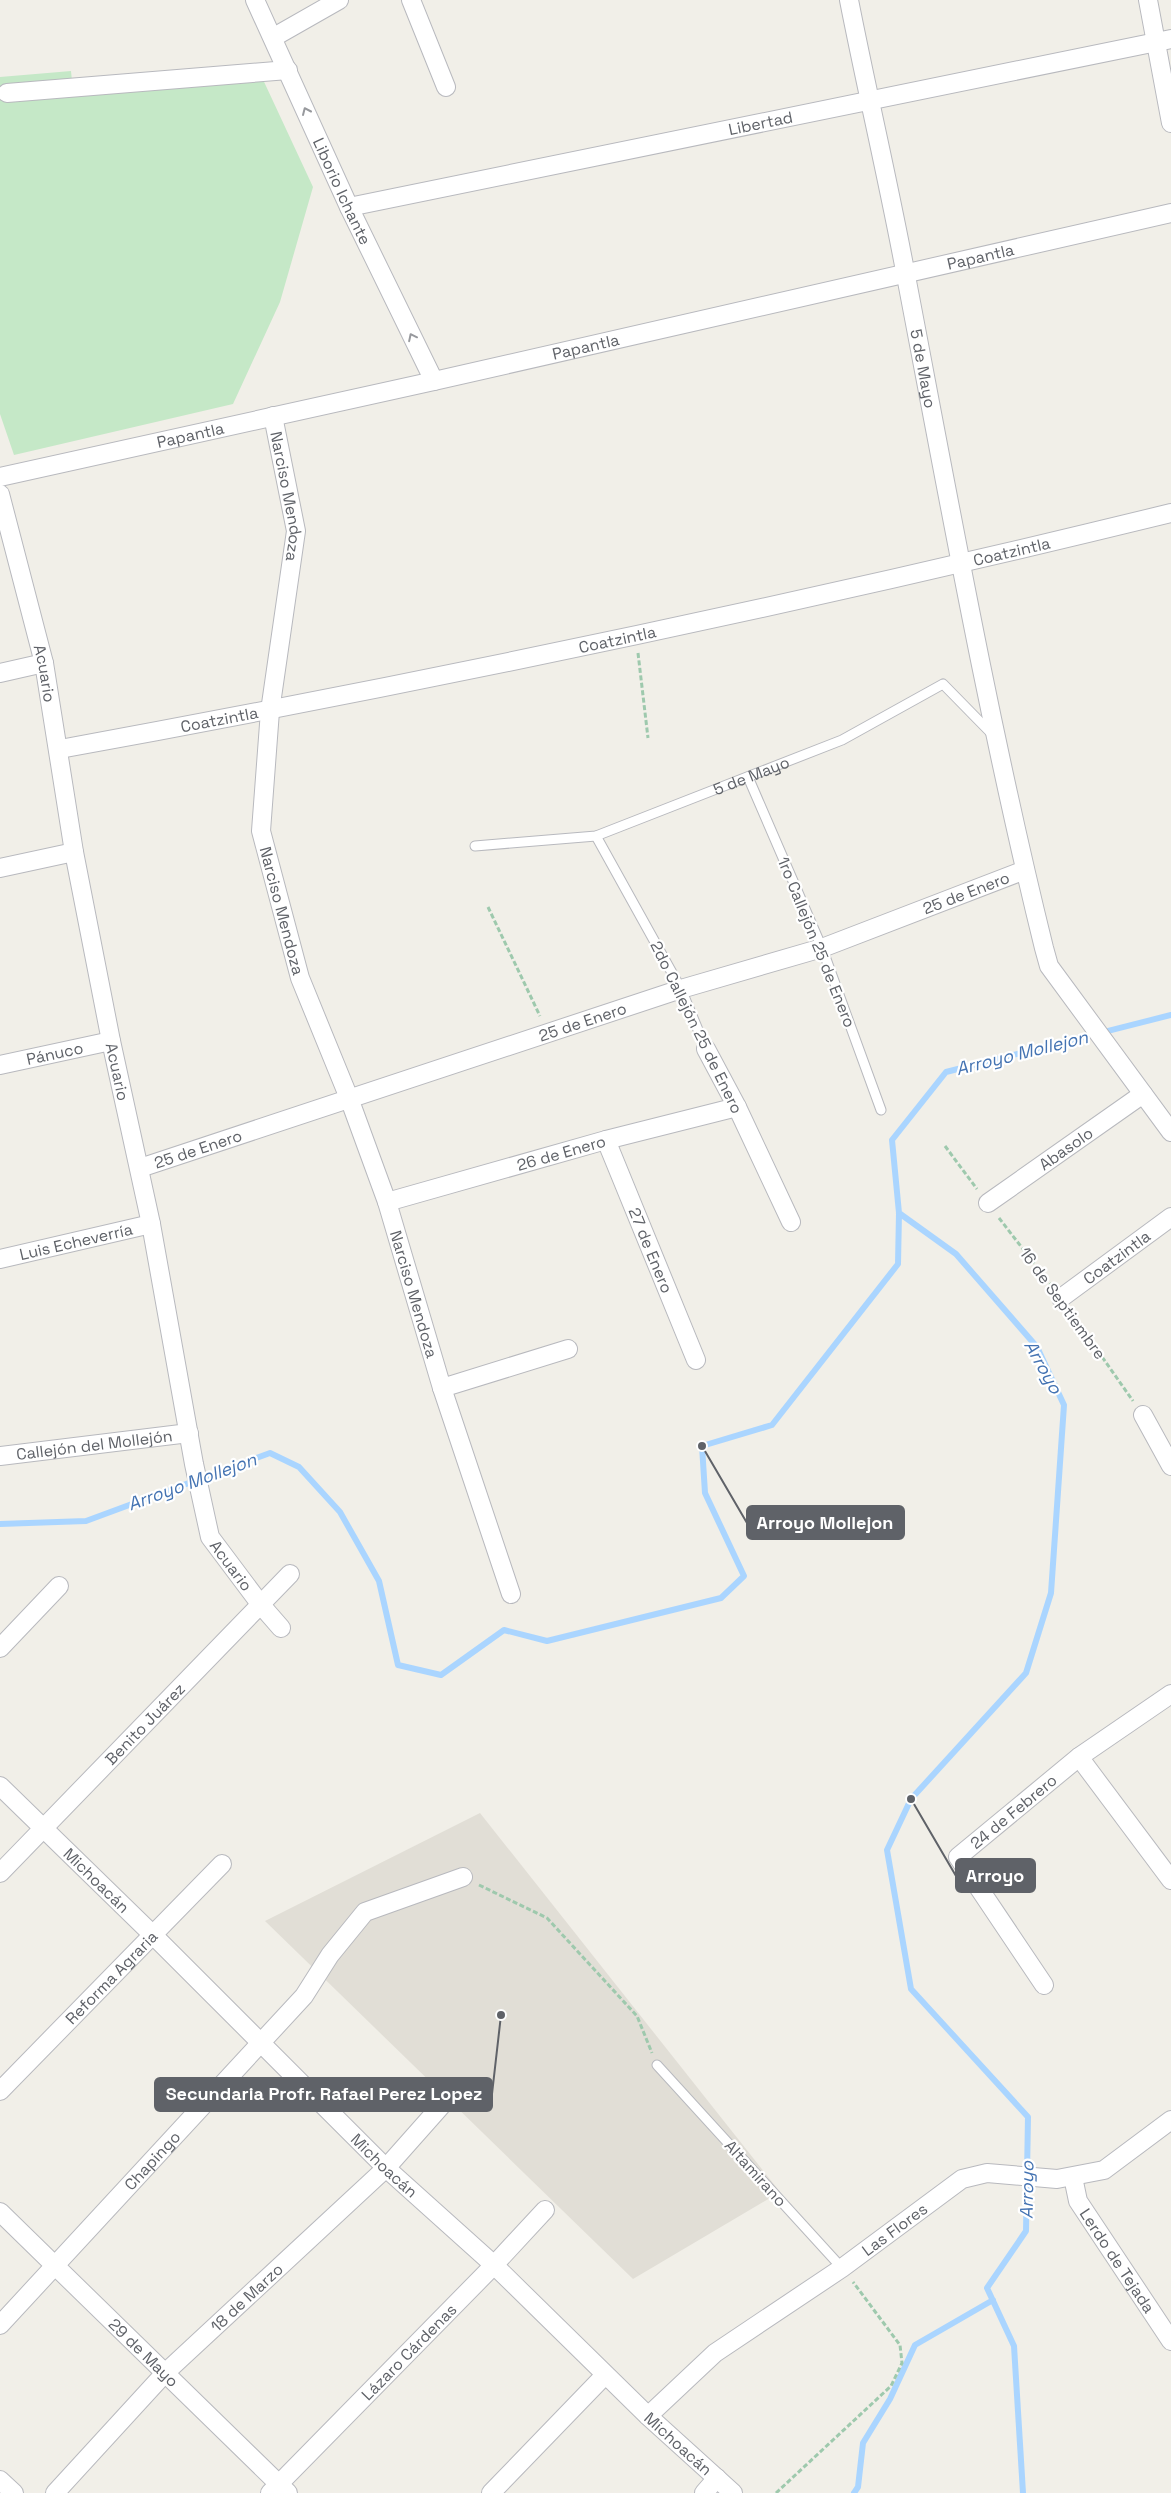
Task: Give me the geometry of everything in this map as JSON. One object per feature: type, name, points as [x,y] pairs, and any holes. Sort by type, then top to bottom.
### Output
[{"type":"street","name":"Liborio Ichante","points":[[256,0],[349,207],[434,381]]},
{"type":"street","points":[[274,37],[338,0]]},
{"type":"street","points":[[411,0],[446,87]]},
{"type":"street","name":"5 de Mayo","points":[[849,0],[906,273],[960,564],[995,737],[1049,966],[1171,1132]]},
{"type":"street","points":[[1148,0],[1164,41],[1171,123]]},
{"type":"street","name":"Libertad","points":[[349,207],[1164,41]]},
{"type":"street","points":[[7,94],[288,70]]},
{"type":"street","name":"Papantla","points":[[0,477],[434,381],[1171,213]]},
{"type":"street","name":"Narciso Mendoza","points":[[274,416],[296,531],[270,711],[261,831],[300,978],[349,1098],[387,1202],[442,1388],[510,1594]]},
{"type":"street","name":"Acuario","points":[[0,494],[44,663],[60,749],[74,852],[111,1041],[140,1168],[194,1464],[203,1497],[210,1537],[261,1605],[281,1628]]},
{"type":"street","name":"Coatzintla","points":[[60,749],[270,711],[636,635],[960,564],[1171,512]]},
{"type":"street","points":[[0,673],[44,663]]},
{"type":"street","points":[[0,868],[74,852]]},
{"type":"street","name":"25 de Enero","points":[[140,1168],[681,989],[822,948],[1025,870]]},
{"type":"street","name":"Pánuco","points":[[0,1065],[111,1041]]},
{"type":"street","name":"2do Callejón 25 de Enero","points":[[706,1049],[791,1222]]},
{"type":"street","name":"Abasolo","points":[[988,1203],[1143,1094]]},
{"type":"street","name":"26 de Enero","points":[[387,1202],[606,1140],[736,1107]]},
{"type":"street","name":"27 de Enero","points":[[606,1140],[696,1360]]},
{"type":"street","name":"Coatzintla","points":[[1061,1298],[1171,1217]]},
{"type":"street","name":"Luis Echeverría","points":[[0,1259],[151,1224]]},
{"type":"street","points":[[442,1388],[568,1349]]},
{"type":"street","points":[[1143,1416],[1171,1466]]},
{"type":"street","name":"Callejón del Mollejón","points":[[0,1456],[189,1432]]},
{"type":"street","name":"Benito Juárez","points":[[0,1873],[290,1574]]},
{"type":"street","points":[[0,1648],[59,1586]]},
{"type":"street","name":"24 de Febrero","points":[[1044,1985],[958,1857],[1079,1757],[1171,1694]]},
{"type":"street","points":[[1079,1757],[1171,1880]]},
{"type":"street","name":"Michoacán","points":[[0,1786],[153,1935],[386,2168],[494,2266],[648,2416],[733,2493]]},
{"type":"street","name":"Reforma Agraria","points":[[0,2091],[222,1864]]},
{"type":"street","name":"Chapingo","points":[[0,2325],[304,1996],[330,1955],[365,1912],[463,1877]]},
{"type":"street","name":"18 de Marzo","points":[[55,2493],[165,2373],[386,2168],[441,2106]]},
{"type":"street","name":"Las Flores","points":[[648,2416],[714,2353],[842,2268],[962,2179],[986,2173],[1065,2178],[1104,2170],[1171,2120]]},
{"type":"street","name":"Lerdo de Tejada","points":[[1065,2178],[1078,2201],[1171,2341]]},
{"type":"street","name":"Lázaro Cárdenas","points":[[279,2490],[494,2266],[545,2210]]},
{"type":"street","name":"29 de Mayo","points":[[0,2212],[165,2373],[279,2490]]},
{"type":"street","points":[[490,2493],[605,2375]]},
{"type":"street","points":[[704,2493],[717,2478]]},
{"type":"street","points":[[0,2480],[14,2493]]},
{"type":"lane","name":"5 de Mayo","points":[[475,846],[596,836],[842,740],[943,684],[995,737]]},
{"type":"lane","name":"1ro Callejón 25 de Enero","points":[[748,777],[822,948],[881,1110]]},
{"type":"lane","name":"2do Callejón 25 de Enero","points":[[596,836],[681,989],[706,1049]]},
{"type":"lane","name":"Altamirano","points":[[657,2065],[842,2268]]},
{"type":"path","points":[[636,635],[648,738]]},
{"type":"path","points":[[488,907],[548,1032]]},
{"type":"path","name":"16 de Septiembre","points":[[945,1146],[1061,1298],[1143,1416]]},
{"type":"path","points":[[463,1877],[547,1918],[637,2016],[657,2065]]},
{"type":"path","points":[[776,2493],[891,2386],[902,2363],[900,2345],[842,2268]]},
{"type":"shaded area","points":[[480,1813],[780,2192],[633,2279],[265,1921]]},
{"type":"green space","points":[[71,71],[73,91],[259,71],[313,187],[280,302],[233,404],[14,455],[0,414],[0,77]]},
{"type":"waterway","name":"Arroyo Mollejon","points":[[0,1524],[86,1521],[270,1453],[299,1467],[340,1512],[379,1581],[398,1665],[441,1675],[504,1630],[547,1641],[721,1598],[744,1576],[705,1493],[702,1446],[772,1425],[898,1264],[899,1213],[892,1140],[946,1072],[1171,1015]]},
{"type":"waterway","name":"Arroyo","points":[[899,1213],[956,1254],[1037,1347],[1064,1405],[1051,1593],[1026,1673],[911,1799],[887,1850],[911,1989],[1028,2117],[1026,2231],[987,2288],[1014,2346],[1023,2493]]},
{"type":"waterway","name":"Arroyo","points":[[854,2493],[858,2487],[863,2443],[890,2399],[915,2345],[993,2300]]},
{"type":"place","name":"Arroyo Mollejon","points":[[702,1446]]},
{"type":"place","name":"Arroyo","points":[[911,1799]]},
{"type":"place","name":"Secundaria Profr. Rafael Perez Lopez","points":[[501,2015]]}]
